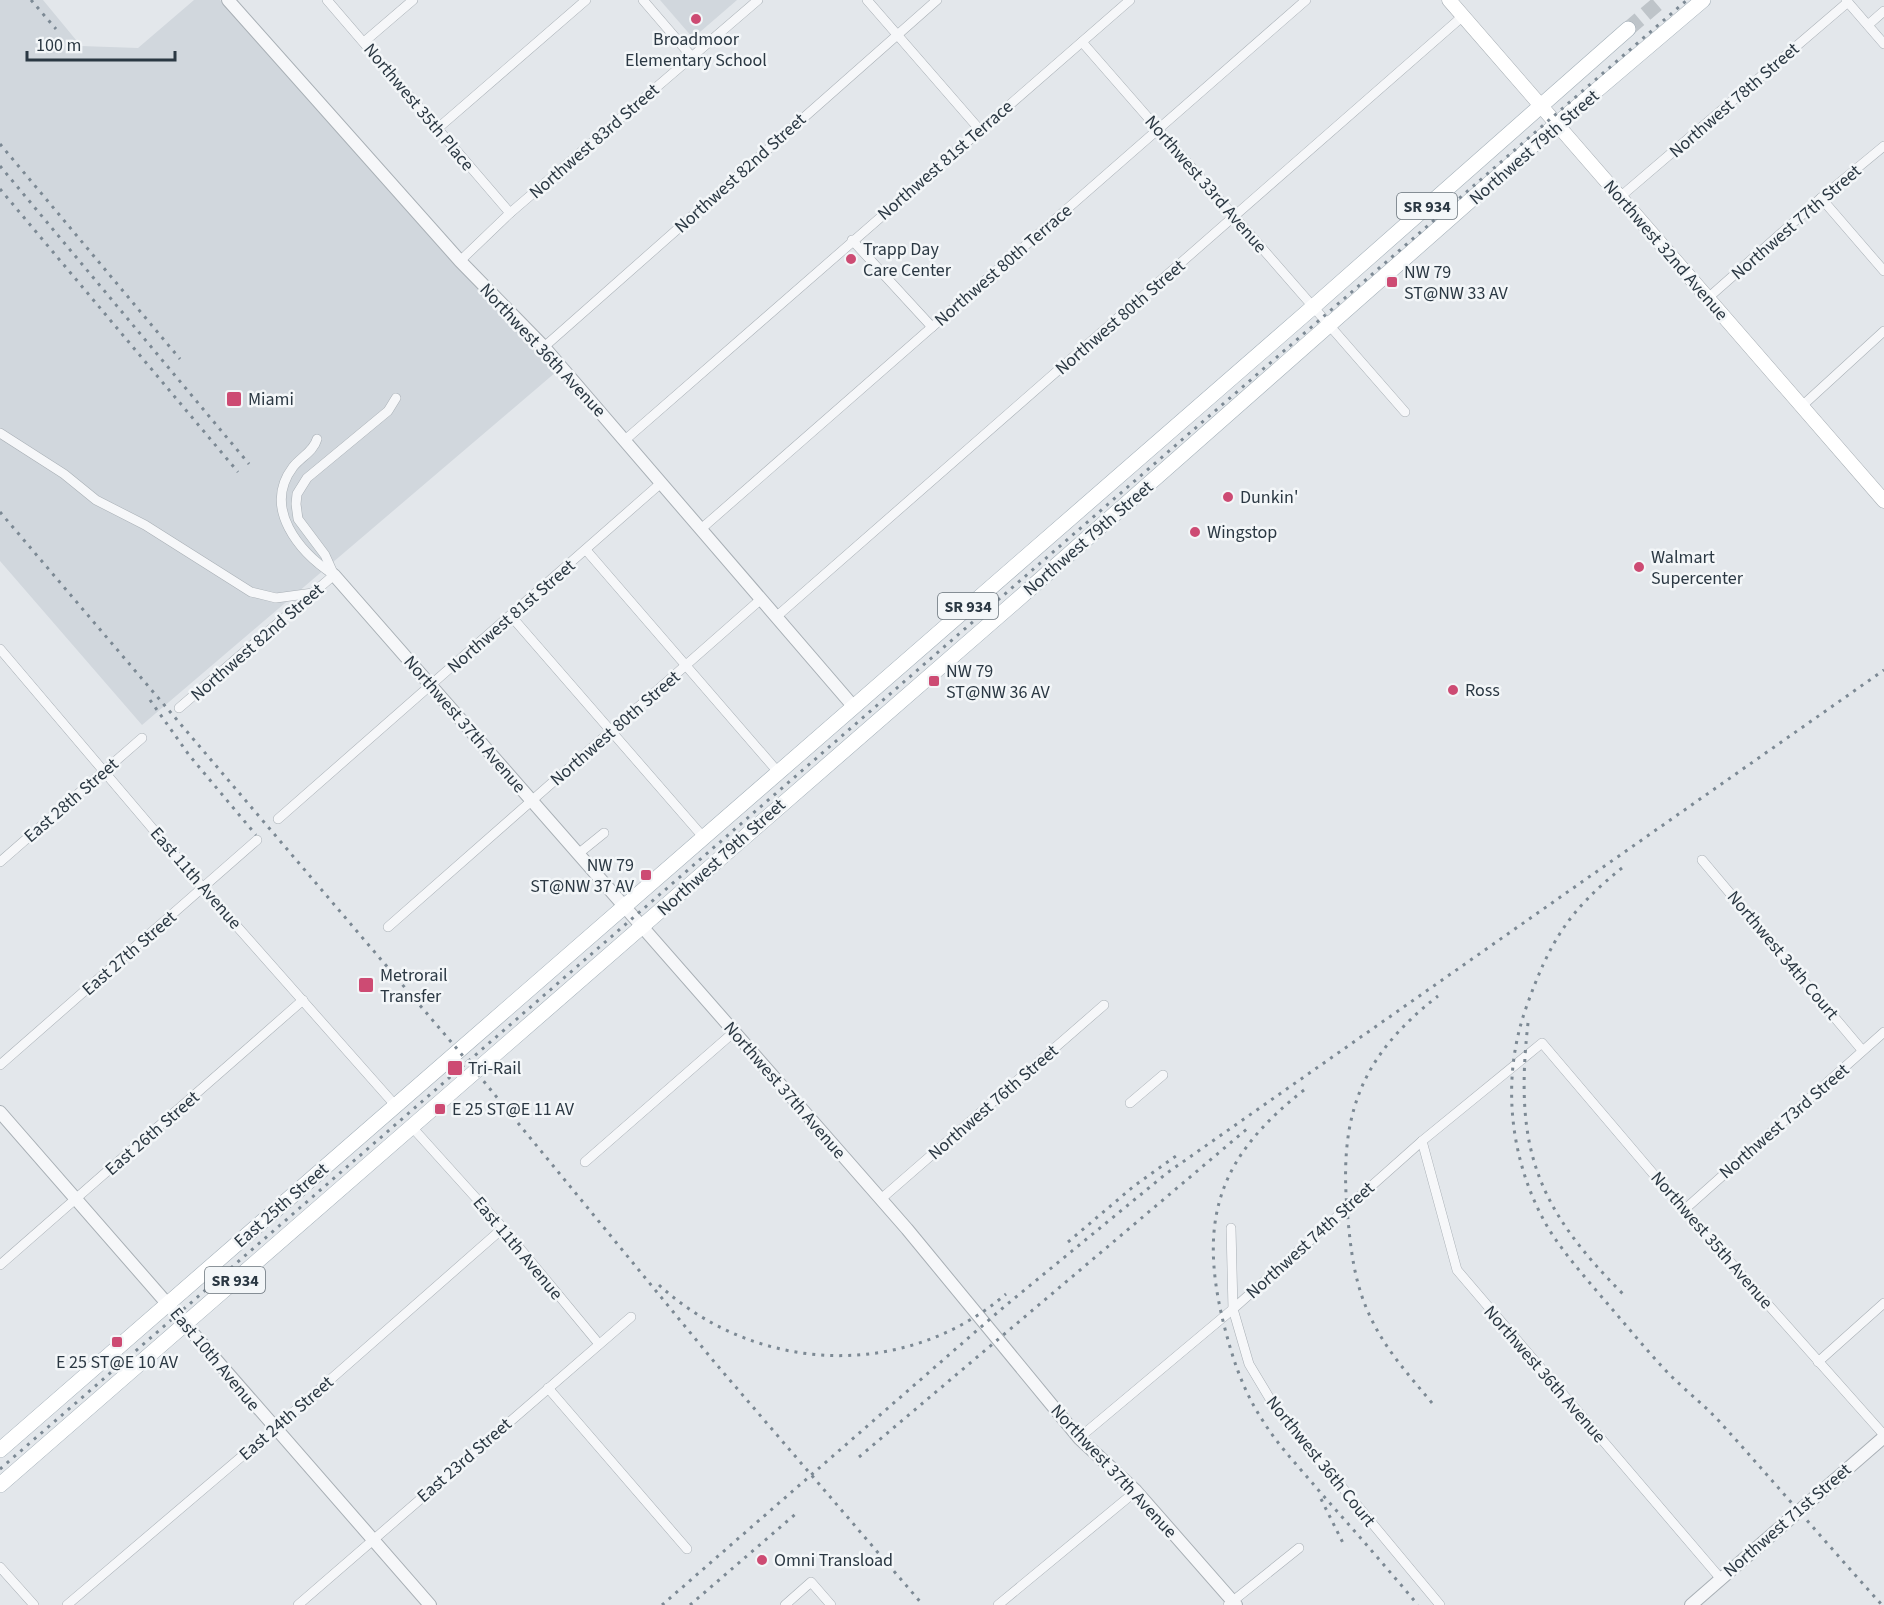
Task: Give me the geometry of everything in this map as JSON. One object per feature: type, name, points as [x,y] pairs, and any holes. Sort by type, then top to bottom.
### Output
[{"type":"main road","name":"Northwest 32nd Avenue","points":[[1449,0],[1884,501]]},
{"type":"main road","name":"Northwest 79th Street","points":[[411,1126],[1329,327],[1557,124],[1703,0]]},
{"type":"main road","name":"Northwest 79th Street","points":[[453,1054],[625,907],[1313,307],[1628,29]]},
{"type":"main road","name":"East 25th Street","points":[[0,1450],[453,1054]]},
{"type":"main road","name":"SR 934","points":[[0,1485],[411,1126]]},
{"type":"main road","points":[[306,1183],[323,1203]]},
{"type":"street","name":"Northwest 36th Avenue","points":[[228,0],[306,92],[460,261],[544,347],[853,706]]},
{"type":"street","name":"Northwest 35th Place","points":[[327,0],[510,213]]},
{"type":"street","points":[[364,42],[413,0]]},
{"type":"street","points":[[437,129],[586,0]]},
{"type":"street","points":[[643,0],[692,57]]},
{"type":"street","name":"Northwest 83rd Street","points":[[460,261],[510,213],[758,0]]},
{"type":"street","points":[[867,0],[980,130]]},
{"type":"street","name":"Northwest 82nd Street","points":[[544,347],[937,0]]},
{"type":"street","name":"Northwest 81st Terrace","points":[[625,440],[1130,0]]},
{"type":"street","name":"Northwest 80th Terrace","points":[[701,529],[1306,0]]},
{"type":"street","points":[[1847,1],[1884,44]]},
{"type":"street","name":"Northwest 78th Street","points":[[1620,197],[1847,1]]},
{"type":"street","points":[[1868,25],[1884,11]]},
{"type":"street","name":"Northwest 80th Street","points":[[776,617],[1235,218],[1463,16]]},
{"type":"street","name":"Northwest 33rd Avenue","points":[[1082,42],[1405,412]]},
{"type":"street","name":"Northwest 77th Street","points":[[1708,298],[1821,198],[1884,146]]},
{"type":"street","points":[[1821,198],[1884,271]]},
{"type":"street","points":[[852,240],[932,327]]},
{"type":"street","points":[[1802,406],[1884,331]]},
{"type":"street","name":"Northwest 37th Avenue","points":[[334,574],[325,555],[298,519],[297,494],[308,478],[388,411],[396,398]]},
{"type":"street","points":[[0,433],[64,474],[96,500],[145,525],[252,592],[276,598],[313,593]]},
{"type":"street","name":"Northwest 37th Avenue","points":[[317,439],[314,447],[296,464],[288,476],[283,492],[283,513],[291,532],[311,557],[334,574],[881,1199],[1078,1437],[1136,1491],[1232,1604]]},
{"type":"street","name":"Northwest 81st Street","points":[[278,819],[661,483]]},
{"type":"street","points":[[586,550],[778,772]]},
{"type":"street","name":"Northwest 82nd Street","points":[[179,708],[334,574]]},
{"type":"street","name":"Northwest 80th Street","points":[[388,927],[760,600]]},
{"type":"street","points":[[511,616],[610,733],[704,838]]},
{"type":"street","name":"East 11th Avenue","points":[[2,654],[105,771],[203,888],[395,1105]]},
{"type":"street","name":"East 28th Street","points":[[0,862],[142,738]]},
{"type":"street","points":[[578,854],[604,832]]},
{"type":"street","name":"East 27th Street","points":[[0,1065],[257,840]]},
{"type":"street","name":"Northwest 34th Court","points":[[1702,860],[1863,1050]]},
{"type":"street","name":"East 26th Street","points":[[0,1265],[303,1000]]},
{"type":"street","name":"Northwest 76th Street","points":[[881,1199],[1104,1005]]},
{"type":"street","points":[[585,1162],[734,1032]]},
{"type":"street","name":"Northwest 73rd Street","points":[[1683,1209],[1884,1032]]},
{"type":"street","name":"Northwest 74th Street","points":[[1078,1437],[1233,1309],[1422,1141],[1542,1043]]},
{"type":"street","name":"Northwest 35th Avenue","points":[[1542,1043],[1683,1209],[1884,1436]]},
{"type":"street","points":[[1130,1103],[1163,1076]]},
{"type":"street","name":"East 10th Avenue","points":[[0,1112],[78,1198],[274,1429],[430,1605]]},
{"type":"street","name":"East 11th Avenue","points":[[411,1126],[503,1228],[599,1344]]},
{"type":"street","name":"Northwest 36th Avenue","points":[[1422,1141],[1457,1270],[1721,1579]]},
{"type":"street","name":"East 24th Street","points":[[67,1605],[274,1429],[503,1228]]},
{"type":"street","name":"Northwest 36th Court","points":[[1231,1228],[1233,1309],[1249,1364],[1273,1404],[1440,1605]]},
{"type":"street","points":[[1818,1362],[1884,1303]]},
{"type":"street","name":"East 23rd Street","points":[[298,1605],[631,1317]]},
{"type":"street","points":[[548,1388],[687,1549]]},
{"type":"street","name":"Northwest 71st Street","points":[[1691,1605],[1884,1436]]},
{"type":"street","points":[[998,1605],[1136,1491]]},
{"type":"street","points":[[1232,1604],[1299,1548]]},
{"type":"street","points":[[0,1567],[34,1605]]},
{"type":"street","points":[[785,1605],[811,1582],[831,1605]]},
{"type":"shaded area","points":[[0,0],[43,0],[81,46],[138,48],[194,0],[220,0],[556,372],[142,725],[0,561]]},
{"type":"shaded area","name":"Broadmoor Elementary School","points":[[660,0],[737,0],[693,38]]},
{"type":"tunnel","points":[[1628,29],[1662,0]]},
{"type":"railway","points":[[31,0],[56,29]]},
{"type":"railway","points":[[0,1469],[1687,0]]},
{"type":"railway","points":[[0,144],[180,359]]},
{"type":"railway","points":[[0,166],[249,464]]},
{"type":"railway","points":[[0,189],[238,472]]},
{"type":"railway","points":[[0,512],[458,1050],[716,1364],[923,1605]]},
{"type":"railway","points":[[662,1605],[1005,1306],[1167,1173],[1884,670]]},
{"type":"railway","points":[[150,700],[189,755],[256,835]]},
{"type":"railway","points":[[1622,868],[1587,899],[1562,930],[1543,965],[1526,1008],[1513,1064],[1512,1093],[1513,1122],[1526,1179],[1536,1205],[1550,1231],[1580,1271],[1654,1358],[1719,1421],[1882,1605]]},
{"type":"railway","points":[[1432,1403],[1389,1349],[1364,1303],[1352,1256],[1348,1220],[1346,1152],[1359,1094],[1371,1068],[1388,1044],[1410,1020],[1438,996]]},
{"type":"railway","points":[[1528,1023],[1524,1067],[1525,1106],[1529,1141],[1538,1173],[1551,1203],[1570,1233],[1624,1295]]},
{"type":"railway","points":[[1304,1090],[1252,1139],[1235,1165],[1223,1191],[1215,1220],[1213,1250],[1223,1321],[1243,1385],[1269,1431],[1418,1605]]},
{"type":"railway","points":[[859,1457],[1248,1128]]},
{"type":"railway","points":[[1068,1242],[1134,1186],[1176,1156]]},
{"type":"railway","points":[[659,1285],[698,1315],[740,1336],[785,1350],[831,1356],[877,1353],[923,1342],[966,1322],[1006,1294]]},
{"type":"railway","points":[[1321,1499],[1344,1545]]},
{"type":"railway","points":[[690,1605],[799,1511]]},
{"type":"place","name":"Broadmoor Elementary School","points":[[696,19]]},
{"type":"place","name":"Trapp Day Care Center","points":[[851,259]]},
{"type":"place","name":"NW 79 ST@NW 33 AV","points":[[1392,282]]},
{"type":"place","name":"Miami","points":[[234,399]]},
{"type":"place","name":"Dunkin'","points":[[1228,497]]},
{"type":"place","name":"Wingstop","points":[[1195,532]]},
{"type":"place","name":"Walmart Supercenter","points":[[1639,567]]},
{"type":"place","name":"NW 79 ST@NW 36 AV","points":[[934,681]]},
{"type":"place","name":"Ross","points":[[1453,690]]},
{"type":"place","name":"NW 79 ST@NW 37 AV","points":[[646,875]]},
{"type":"place","name":"Metrorail Transfer","points":[[366,985]]},
{"type":"place","name":"Tri-Rail","points":[[455,1068]]},
{"type":"place","name":"E 25 ST@E 11 AV","points":[[440,1109]]},
{"type":"place","name":"E 25 ST@E 10 AV","points":[[117,1342]]},
{"type":"place","name":"Omni Transload","points":[[762,1560]]}]
